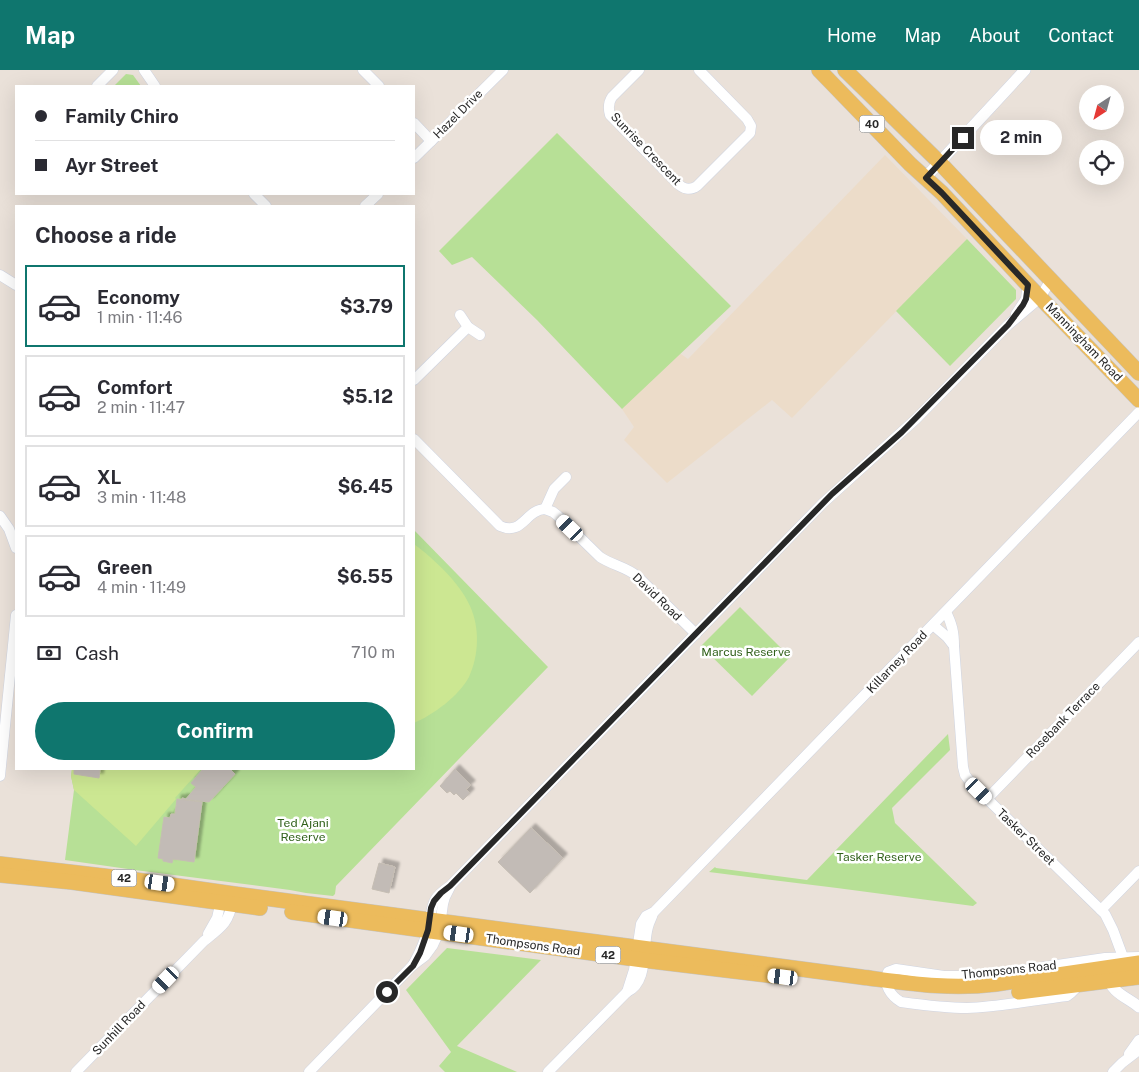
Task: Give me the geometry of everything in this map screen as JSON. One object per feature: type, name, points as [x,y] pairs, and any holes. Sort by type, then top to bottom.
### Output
[{"type":"main road","name":"Manningham Road","points":[[819,70],[910,164],[942,193],[1139,400]]},
{"type":"main road","name":"Manningham Road","points":[[845,70],[940,163],[1139,373]]},
{"type":"main road","name":"Thompsons Road","points":[[0,864],[92,874],[227,898]]},
{"type":"main road","name":"Thompsons Road","points":[[0,875],[227,898],[640,954],[887,985],[977,987],[1108,975]]},
{"type":"main road","name":"Thompsons Road","points":[[887,985],[935,996],[995,995],[1080,984],[1139,965]]},
{"type":"street","points":[[98,85],[113,70]]},
{"type":"street","points":[[144,70],[154,85]]},
{"type":"street","points":[[363,70],[378,85]]},
{"type":"street","name":"Hazel Drive","points":[[415,157],[503,70]]},
{"type":"street","name":"Sunrise Crescent","points":[[639,70],[609,101],[610,115],[677,183],[690,189],[697,186],[751,130],[747,119],[699,70]]},
{"type":"street","points":[[926,178],[1025,70]]},
{"type":"street","points":[[415,124],[431,141]]},
{"type":"street","points":[[255,195],[265,205]]},
{"type":"street","points":[[366,205],[377,195]]},
{"type":"street","points":[[0,275],[15,284]]},
{"type":"street","points":[[309,1072],[413,966],[434,926],[450,886],[832,494],[902,432],[1008,325],[1040,298],[1050,281]]},
{"type":"street","points":[[1008,325],[1023,305],[1028,285]]},
{"type":"street","points":[[460,315],[468,327],[480,335]]},
{"type":"street","points":[[415,379],[468,327]]},
{"type":"street","name":"Killarney Road","points":[[548,1072],[638,982],[641,977],[641,924],[646,916],[654,912],[1139,412]]},
{"type":"street","points":[[415,440],[500,526],[508,528],[518,527],[535,512],[545,509],[554,488],[566,477]]},
{"type":"street","name":"David Road","points":[[545,509],[558,516],[600,557],[626,568],[637,576],[696,634]]},
{"type":"street","points":[[0,516],[15,541]]},
{"type":"street","name":"Tasker Street","points":[[946,612],[953,629],[964,772],[987,799],[1101,910],[1109,921],[1123,957]]},
{"type":"street","points":[[0,776],[4,693],[15,622]]},
{"type":"street","points":[[933,625],[954,646]]},
{"type":"street","name":"Rosebank Terrace","points":[[987,799],[1139,642]]},
{"type":"street","points":[[1101,910],[1139,871]]},
{"type":"street","name":"Sunhill Road","points":[[76,1072],[204,941],[226,922],[230,913],[227,898]]},
{"type":"street","name":"Thompsons Road","points":[[887,985],[888,972],[896,969],[944,976],[977,976],[1105,958],[1123,957],[1139,965]]},
{"type":"street","points":[[1108,975],[1115,991],[1139,1007]]},
{"type":"street","points":[[1122,1063],[1139,1040]]},
{"type":"street","points":[[1112,1072],[1139,1050]]},
{"type":"shaded area","points":[[885,155],[967,239],[792,418],[772,400],[667,483],[624,440],[634,427],[622,409],[678,352],[688,359]]},
{"type":"green space","points":[[126,74],[133,75],[140,85],[115,85]]},
{"type":"green space","points":[[557,133],[731,306],[622,409],[537,320],[472,257],[452,265],[439,251]]},
{"type":"green space","points":[[967,239],[1016,290],[1016,299],[950,366],[896,311]]},
{"type":"green space","name":"Ted Ajani Reserve","points":[[415,531],[548,667],[336,886],[333,896],[65,860],[74,790],[72,770],[415,770]]},
{"type":"green space","points":[[415,545],[446,572],[466,597],[473,614],[477,632],[475,660],[465,684],[452,698],[415,722]]},
{"type":"green space","name":"Marcus Reserve","points":[[740,607],[790,657],[752,696],[701,646]]},
{"type":"green space","name":"Tasker Reserve","points":[[948,734],[950,750],[892,808],[895,823],[977,903],[973,906],[709,872],[715,867],[807,880]]},
{"type":"green space","points":[[72,770],[200,770],[136,846],[74,790]]},
{"type":"green space","points":[[447,948],[541,960],[457,1046],[517,1072],[445,1072],[439,1066],[451,1052],[406,990]]},
{"type":"building","points":[[455,769],[471,785],[466,789],[470,793],[463,800],[456,793],[454,795],[450,791],[447,793],[440,786]]},
{"type":"building","points":[[74,770],[100,770],[99,778],[74,774]]},
{"type":"building","points":[[202,770],[231,770],[235,774],[209,802],[182,799],[186,799],[196,787],[191,783]]},
{"type":"building","points":[[177,799],[202,802],[194,862],[173,859],[172,863],[158,858],[164,817],[170,818],[171,814],[175,814]]},
{"type":"building","points":[[531,828],[563,858],[530,893],[498,862]]},
{"type":"building","points":[[379,863],[395,867],[389,893],[372,889]]},
{"type":"route","points":[[387,992],[413,966],[420,953],[428,930],[431,908],[437,896],[450,886],[832,494],[916,419],[1008,325],[1023,305],[1028,285],[926,178],[963,138]]}]
